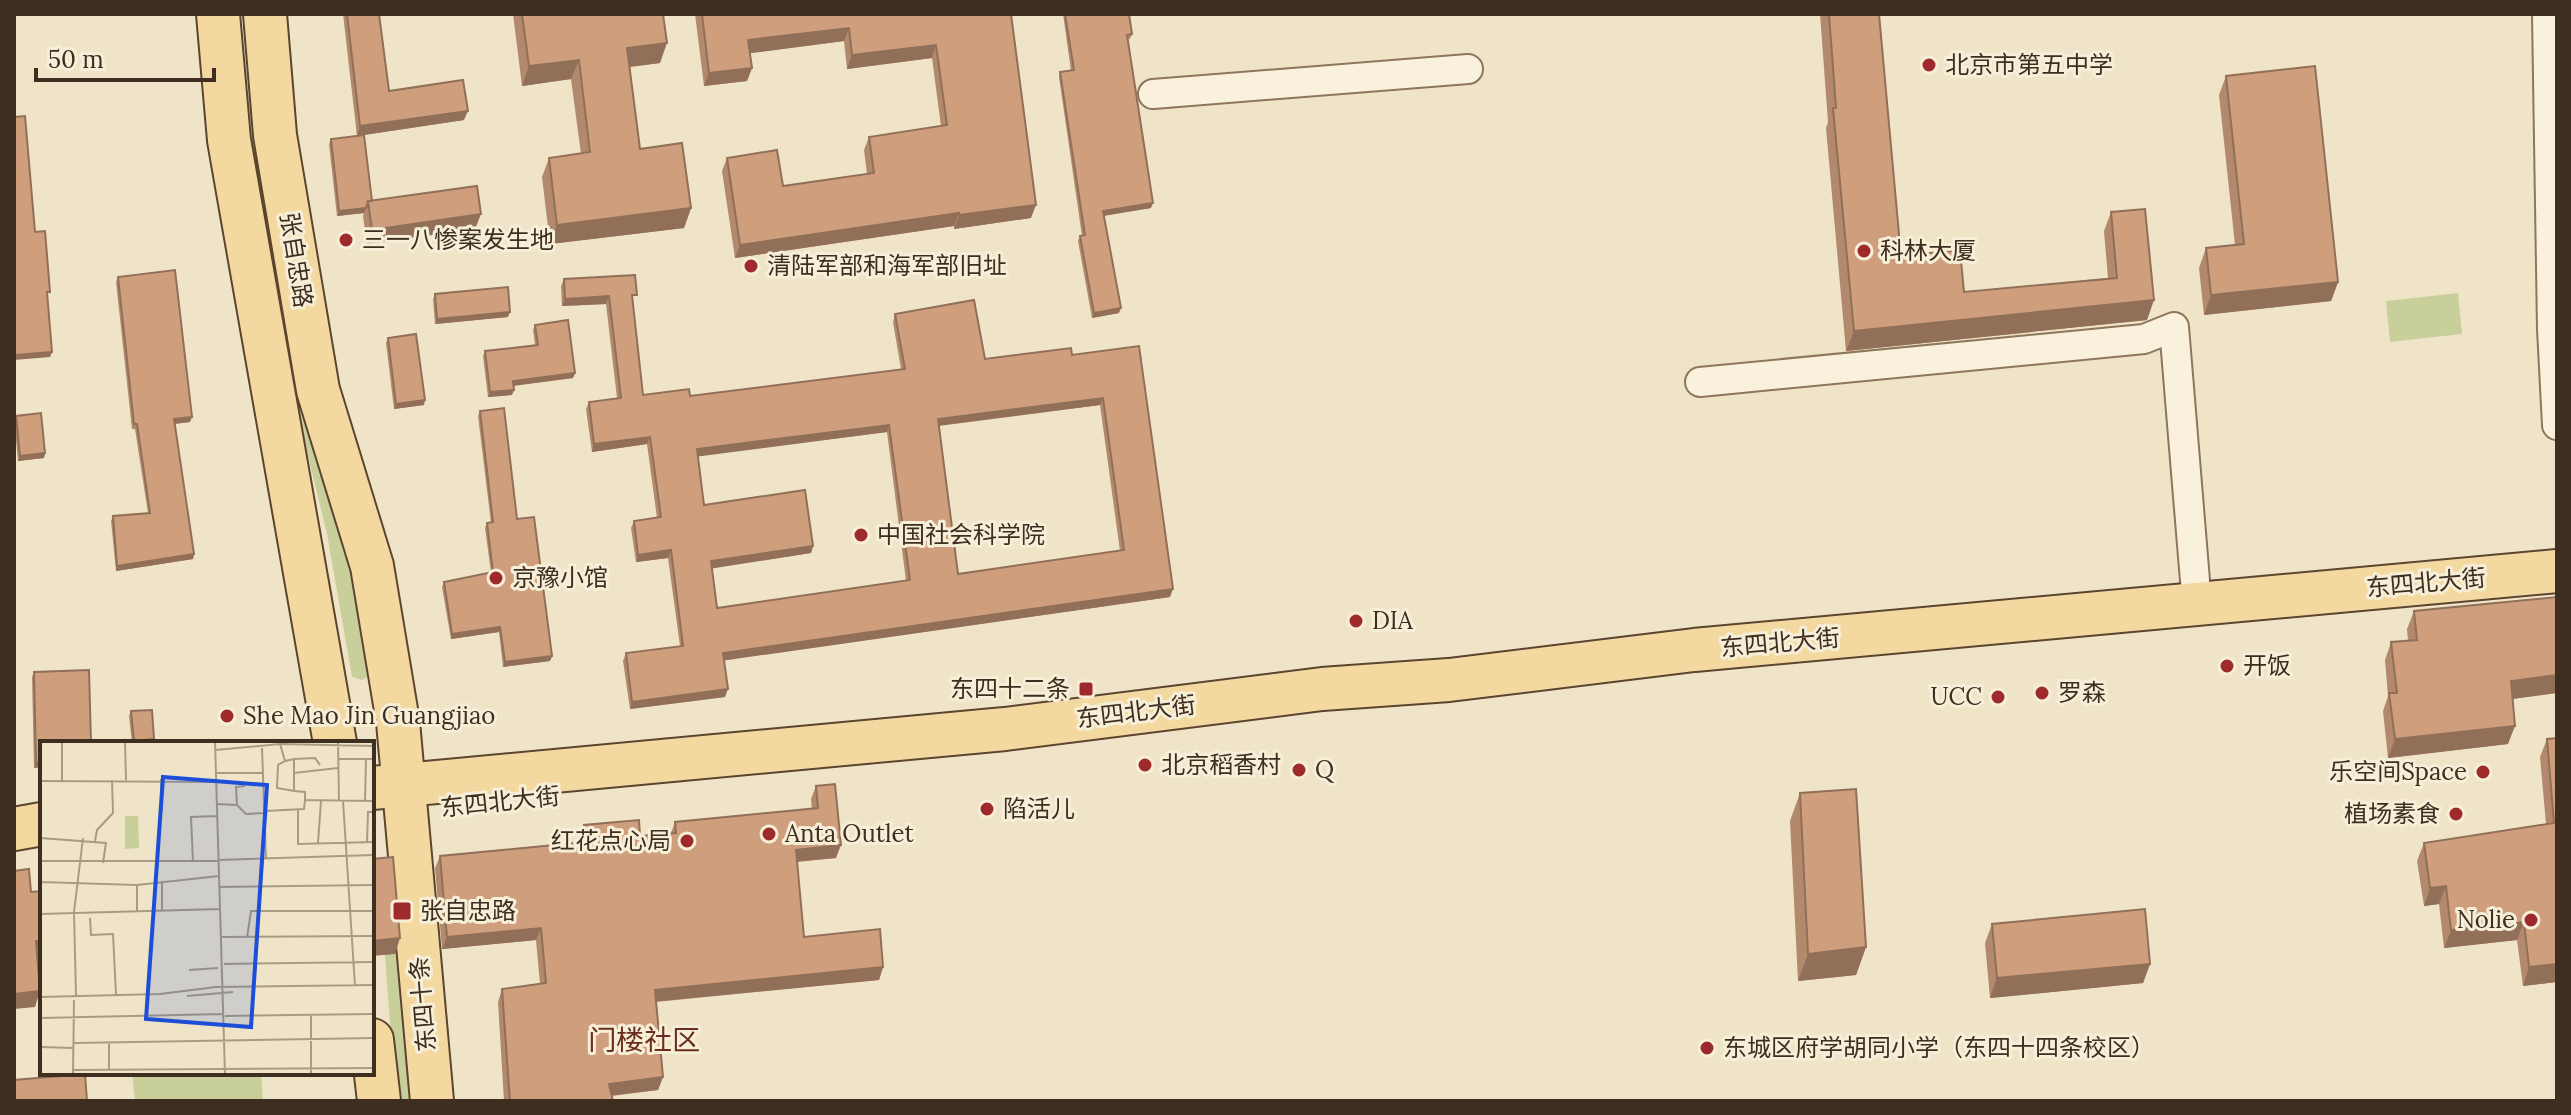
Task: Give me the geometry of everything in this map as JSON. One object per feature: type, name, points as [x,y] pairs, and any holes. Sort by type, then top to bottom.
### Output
[{"type":"main road","name":"张自忠路","points":[[218,14],[229,140],[335,741]]},
{"type":"main road","name":"张自忠路","points":[[265,14],[275,135],[318,390],[372,566],[398,722],[388,800]]},
{"type":"main road","name":"东四北大街","points":[[388,800],[1322,689],[1449,680],[1694,650],[2557,571]]},
{"type":"main road","name":"东四十条","points":[[388,800],[432,1101]]},
{"type":"main road","points":[[14,829],[40,824]]},
{"type":"main road","points":[[14,839],[40,840]]},
{"type":"main road","points":[[374,1057],[379,1101]]},
{"type":"street","points":[[2547,14],[2552,329],[2557,425]]},
{"type":"street","points":[[1153,94],[1468,69]]},
{"type":"street","points":[[1700,382],[2144,339],[2174,327],[2197,605]]},
{"type":"green space","points":[[274,236],[347,546],[369,676],[362,680],[352,677],[327,534],[303,435]]},
{"type":"green space","points":[[2458,293],[2462,334],[2390,342],[2386,301]]},
{"type":"green space","points":[[379,876],[391,876],[411,1101],[399,1101],[393,1062]]},
{"type":"green space","points":[[132,1075],[261,1075],[263,1101],[135,1101]]},
{"type":"building","points":[[347,14],[379,14],[389,91],[463,80],[468,111],[360,126]]},
{"type":"building","points":[[522,14],[663,14],[667,43],[627,48],[640,149],[682,143],[691,208],[557,225],[549,158],[590,152],[579,60],[529,66]]},
{"type":"building","points":[[702,14],[1011,14],[1036,205],[740,245],[727,158],[777,150],[783,186],[874,173],[869,137],[947,125],[936,45],[852,55],[849,28],[748,40],[752,68],[709,73]]},
{"type":"building","points":[[1065,14],[1129,14],[1132,34],[1127,35],[1153,203],[1103,211],[1121,308],[1094,313],[1080,236],[1085,235],[1060,72],[1074,70]]},
{"type":"building","points":[[1829,14],[1879,14],[1901,256],[1960,250],[1964,292],[2117,278],[2111,212],[2145,209],[2154,300],[1854,331],[1833,108],[1836,108]]},
{"type":"building","points":[[2315,66],[2338,282],[2211,295],[2206,248],[2244,244],[2226,76]]},
{"type":"building","points":[[25,116],[35,232],[45,231],[52,352],[15,355],[14,117]]},
{"type":"building","points":[[364,135],[372,201],[368,201],[366,208],[339,211],[331,139]]},
{"type":"building","points":[[477,186],[481,214],[372,230],[368,201]]},
{"type":"building","points":[[175,270],[192,417],[174,419],[194,554],[117,566],[113,516],[150,513],[137,424],[134,424],[118,277]]},
{"type":"building","points":[[635,275],[637,295],[632,295],[643,395],[689,389],[690,396],[905,369],[895,314],[974,300],[985,359],[1071,348],[1072,355],[1139,346],[1173,589],[723,653],[728,689],[632,702],[626,653],[683,646],[671,550],[638,555],[634,521],[661,517],[650,437],[594,444],[589,402],[621,398],[609,296],[565,299],[564,279]],"holes":[[[1103,398],[1124,550],[958,574],[938,419]],[[889,425],[910,580],[717,608],[711,561],[813,546],[805,490],[704,505],[697,449]]]},
{"type":"building","points":[[508,287],[510,312],[437,319],[435,294]]},
{"type":"building","points":[[568,320],[575,373],[513,381],[514,390],[490,392],[485,351],[538,345],[535,325]]},
{"type":"building","points":[[416,334],[425,400],[396,404],[388,338]]},
{"type":"building","points":[[504,408],[517,519],[534,517],[552,656],[505,662],[500,627],[452,634],[444,582],[493,572],[487,523],[493,522],[480,411]]},
{"type":"building","points":[[41,413],[45,453],[20,456],[16,416]]},
{"type":"building","points":[[2557,597],[2557,675],[2511,681],[2515,726],[2395,739],[2389,693],[2397,693],[2391,642],[2417,640],[2414,611]]},
{"type":"building","points":[[89,670],[91,741],[40,741],[40,762],[36,763],[34,672]]},
{"type":"building","points":[[152,710],[154,739],[134,741],[131,711]]},
{"type":"building","points":[[2557,738],[2557,964],[2529,967],[2524,922],[2451,930],[2446,886],[2430,888],[2424,843],[2554,823],[2547,739]]},
{"type":"building","points":[[835,784],[841,845],[796,850],[804,937],[880,929],[883,967],[655,990],[663,1077],[609,1084],[613,1101],[510,1101],[502,989],[546,983],[541,928],[447,937],[440,856],[585,842],[584,825],[639,820],[640,836],[676,833],[675,822],[818,808],[816,786]]},
{"type":"building","points":[[1856,789],[1866,947],[1808,954],[1800,793]]},
{"type":"building","points":[[393,857],[400,938],[374,941],[374,859]]},
{"type":"building","points":[[29,869],[31,892],[40,891],[40,941],[36,941],[40,991],[14,994],[14,871]]},
{"type":"building","points":[[2145,909],[2150,964],[1997,978],[1992,924]]},
{"type":"building","points":[[85,1075],[87,1101],[14,1101],[14,1080]]},
{"type":"place","name":"北京市第五中学","points":[[1929,65]]},
{"type":"place","name":"三一八惨案发生地","points":[[346,240]]},
{"type":"place","name":"科林大厦","points":[[1864,251]]},
{"type":"place","name":"清陆军部和海军部旧址","points":[[751,266]]},
{"type":"place","name":"中国社会科学院","points":[[861,535]]},
{"type":"place","name":"京豫小馆","points":[[496,578]]},
{"type":"place","name":"DIA","points":[[1356,621]]},
{"type":"place","name":"开饭","points":[[2227,666]]},
{"type":"place","name":"东四十二条","points":[[1086,689]]},
{"type":"place","name":"罗森","points":[[2042,693]]},
{"type":"place","name":"UCC","points":[[1998,697]]},
{"type":"place","name":"She Mao Jin Guangjiao","points":[[227,716]]},
{"type":"place","name":"北京稻香村","points":[[1145,765]]},
{"type":"place","name":"Q","points":[[1299,770]]},
{"type":"place","name":"乐空间Space","points":[[2483,772]]},
{"type":"place","name":"陷活儿","points":[[987,809]]},
{"type":"place","name":"植场素食","points":[[2456,814]]},
{"type":"place","name":"Anta Outlet","points":[[769,834]]},
{"type":"place","name":"红花点心局","points":[[687,841]]},
{"type":"place","name":"张自忠路","points":[[402,911]]},
{"type":"place","name":"Nolie","points":[[2531,920]]},
{"type":"place","name":"东城区府学胡同小学（东四十四条校区）","points":[[1707,1048]]},
{"type":"district","name":"门楼社区","points":[[644,1040]]}]
